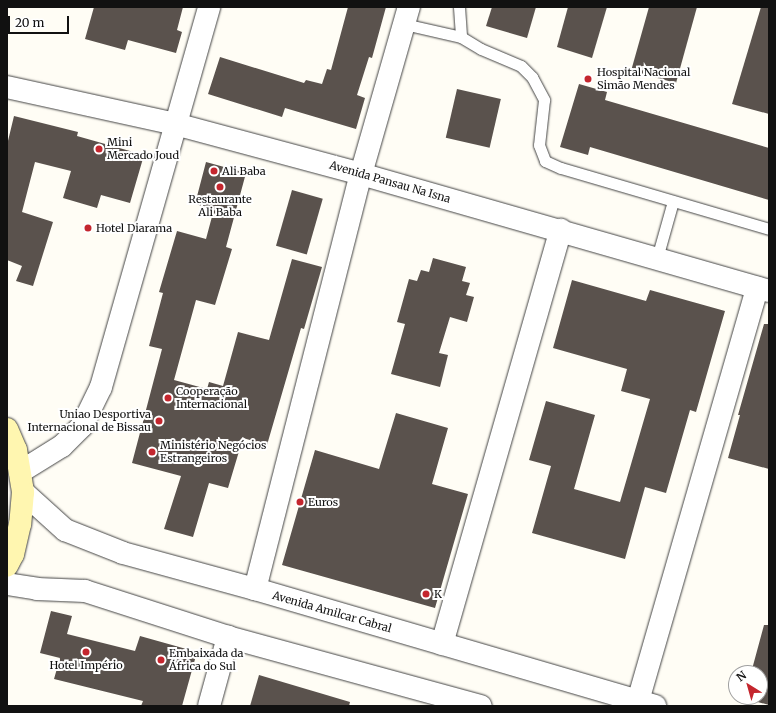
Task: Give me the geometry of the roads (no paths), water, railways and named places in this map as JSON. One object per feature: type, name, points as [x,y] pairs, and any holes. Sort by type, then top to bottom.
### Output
[{"type":"main road","points":[[7,429],[16,450],[21,482],[20,524],[12,554],[7,566]]},
{"type":"street","points":[[21,482],[62,446],[82,426],[101,387],[209,7]]},
{"type":"street","points":[[255,589],[361,174],[407,16]]},
{"type":"street","name":"Avenida Pansau Na Isna","points":[[7,87],[176,124],[561,230],[763,289]]},
{"type":"street","points":[[442,644],[561,230]]},
{"type":"street","points":[[646,704],[763,289]]},
{"type":"street","name":"Avenida Amilcar Cabral","points":[[21,482],[65,530],[123,553],[255,589],[646,704]]},
{"type":"street","points":[[7,584],[37,589],[85,591],[228,638],[424,699],[481,706]]},
{"type":"street","points":[[209,706],[228,638]]},
{"type":"lane","points":[[459,7],[462,37]]},
{"type":"lane","points":[[407,16],[462,37],[481,48],[521,66],[532,77],[544,100],[539,145],[545,160],[561,168],[769,228]]},
{"type":"lane","points":[[657,258],[673,201]]},
{"type":"place","name":"Hospital Nacional Simão Mendes","points":[[588,79]]},
{"type":"place","name":"Mini Mercado Joud","points":[[99,149]]},
{"type":"place","name":"Ali Baba","points":[[214,171]]},
{"type":"place","name":"Restaurante Ali Baba","points":[[220,187]]},
{"type":"place","name":"Hotel Diarama","points":[[88,228]]},
{"type":"place","name":"Cooperação Internacional","points":[[168,398]]},
{"type":"place","name":"Uniao Desportiva Internacional de Bissau","points":[[159,421]]},
{"type":"place","name":"Ministério Negócios Estrangeiros","points":[[152,452]]},
{"type":"place","name":"Euros","points":[[300,502]]},
{"type":"place","name":"K","points":[[426,594]]},
{"type":"place","name":"Hotel Império","points":[[86,652]]},
{"type":"place","name":"Embaixada da África do Sul","points":[[161,660]]}]
